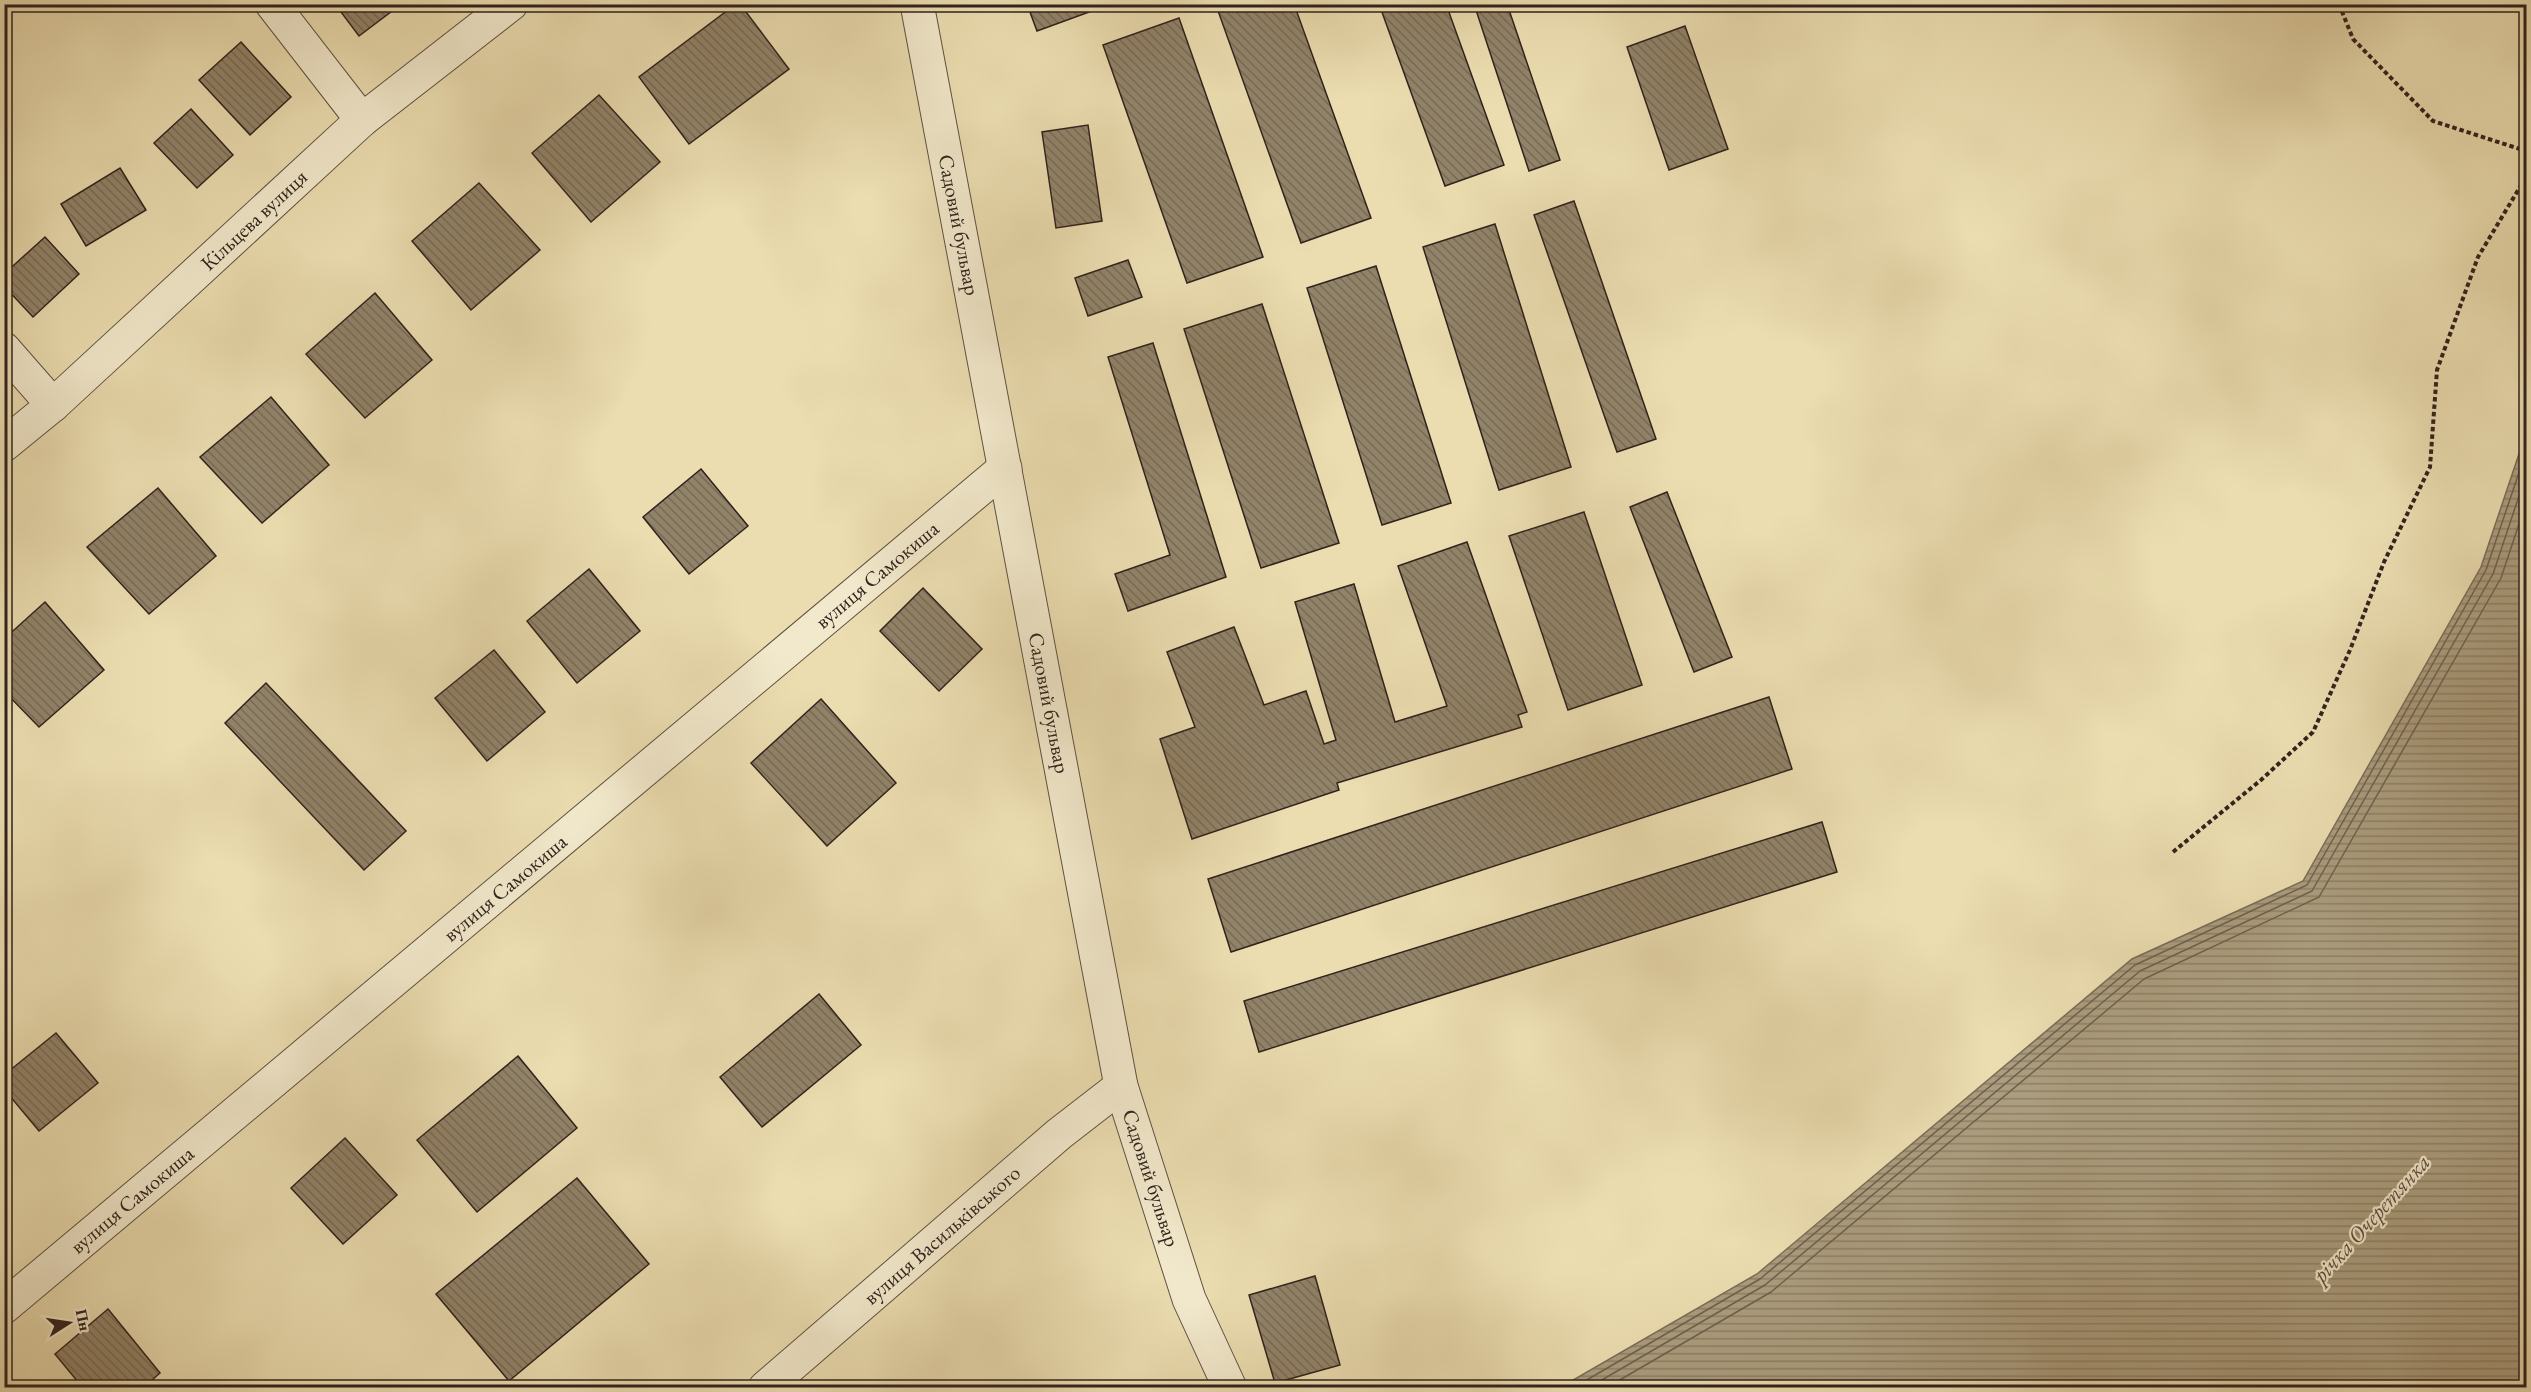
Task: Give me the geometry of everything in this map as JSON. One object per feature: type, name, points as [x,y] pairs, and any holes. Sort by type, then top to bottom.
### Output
[{"type":"street","points":[[272,4],[362,120]]},
{"type":"street","name":"Кільцева вулиця","points":[[4,445],[53,405],[362,120],[511,4]]},
{"type":"street","name":"Садовий бульвар","points":[[917,4],[1122,1086],[1189,1299],[1230,1388]]},
{"type":"street","points":[[4,349],[53,405]]},
{"type":"street","name":"вулиця Самокиша","points":[[4,1307],[1005,468]]},
{"type":"street","name":"вулиця Васильківського","points":[[765,1388],[1059,1134],[1122,1086]]},
{"type":"path","points":[[2339,4],[2353,39],[2433,121],[2526,151]]},
{"type":"path","points":[[2173,852],[2261,780],[2313,732],[2384,562],[2430,467],[2438,370],[2478,257],[2526,177]]},
{"type":"water","name":"річка Очеретянка","points":[[2526,433],[2526,1387],[1561,1387],[1757,1274],[2132,959],[2303,881],[2481,567]]},
{"type":"building","points":[[335,4],[387,4],[392,11],[359,36]]},
{"type":"building","points":[[736,4],[740,4],[789,69],[689,144],[639,77]]},
{"type":"building","points":[[1027,4],[1111,4],[1037,31]]},
{"type":"building","points":[[1226,4],[1294,4],[1371,218],[1301,243],[1217,8]]},
{"type":"building","points":[[1379,4],[1446,4],[1504,165],[1445,186]]},
{"type":"building","points":[[1474,4],[1507,4],[1560,160],[1529,171]]},
{"type":"building","points":[[1179,18],[1263,257],[1187,283],[1103,45]]},
{"type":"building","points":[[1685,26],[1728,149],[1669,170],[1627,47]]},
{"type":"building","points":[[241,42],[291,97],[250,135],[199,80]]},
{"type":"building","points":[[599,95],[660,162],[591,222],[532,153]]},
{"type":"building","points":[[191,109],[233,155],[197,188],[154,143]]},
{"type":"building","points":[[1088,125],[1102,221],[1056,228],[1042,132]]},
{"type":"building","points":[[120,168],[146,210],[86,246],[61,204]]},
{"type":"building","points":[[479,183],[540,250],[471,310],[412,241]]},
{"type":"building","points":[[1574,201],[1656,439],[1617,452],[1534,215]]},
{"type":"building","points":[[1495,224],[1571,467],[1499,490],[1423,247]]},
{"type":"building","points":[[45,237],[79,274],[33,317],[4,286],[4,274]]},
{"type":"building","points":[[1128,260],[1142,297],[1088,316],[1075,278]]},
{"type":"building","points":[[1376,266],[1451,503],[1382,525],[1307,288]]},
{"type":"building","points":[[375,293],[432,360],[365,418],[306,354]]},
{"type":"building","points":[[1262,304],[1339,543],[1261,568],[1184,329]]},
{"type":"building","points":[[1153,343],[1226,577],[1128,611],[1115,574],[1170,555],[1108,357]]},
{"type":"building","points":[[271,397],[329,465],[262,523],[200,457]]},
{"type":"building","points":[[701,469],[748,526],[689,574],[643,517]]},
{"type":"building","points":[[158,488],[216,556],[149,614],[87,547]]},
{"type":"building","points":[[1667,492],[1732,657],[1694,672],[1630,507]]},
{"type":"building","points":[[1584,512],[1642,685],[1568,710],[1509,536]]},
{"type":"building","points":[[1467,542],[1527,712],[1518,715],[1522,727],[1337,783],[1339,790],[1192,839],[1160,739],[1195,727],[1167,652],[1234,627],[1264,705],[1306,691],[1324,744],[1336,740],[1295,602],[1354,584],[1395,722],[1447,706],[1398,566]]},
{"type":"building","points":[[589,569],[640,631],[577,683],[527,621]]},
{"type":"building","points":[[923,588],[982,649],[939,691],[880,631]]},
{"type":"building","points":[[45,602],[104,670],[39,727],[4,691],[4,639]]},
{"type":"building","points":[[494,650],[545,712],[487,761],[435,698]]},
{"type":"building","points":[[266,683],[406,831],[364,870],[225,723]]},
{"type":"building","points":[[1769,697],[1792,769],[1231,952],[1208,879]]},
{"type":"building","points":[[821,699],[896,783],[827,846],[751,763]]},
{"type":"building","points":[[1822,822],[1837,872],[1259,1052],[1244,1001]]},
{"type":"building","points":[[819,994],[861,1045],[762,1127],[720,1077]]},
{"type":"building","points":[[56,1033],[98,1083],[39,1131],[4,1089],[4,1075]]},
{"type":"building","points":[[518,1056],[577,1128],[477,1212],[417,1140]]},
{"type":"building","points":[[345,1138],[397,1195],[343,1244],[291,1188]]},
{"type":"building","points":[[577,1178],[649,1264],[509,1381],[436,1294]]},
{"type":"building","points":[[1315,1276],[1340,1365],[1275,1383],[1249,1295]]},
{"type":"building","points":[[108,1309],[160,1373],[143,1388],[83,1388],[55,1354]]}]
